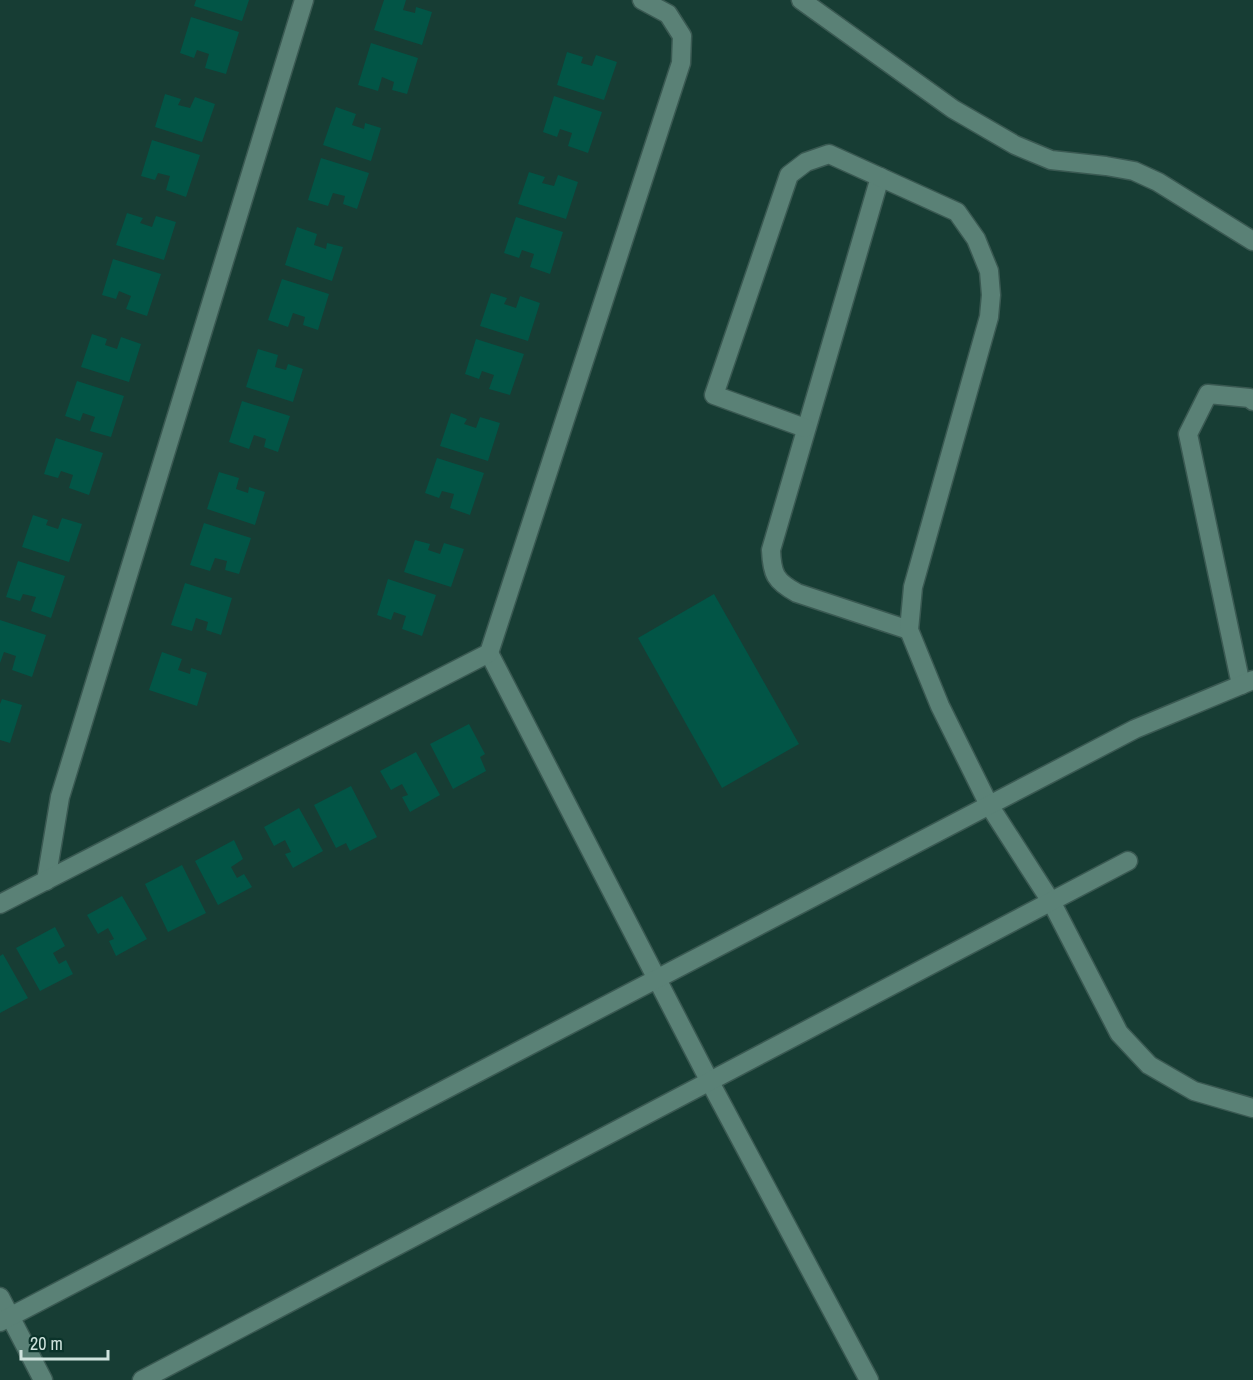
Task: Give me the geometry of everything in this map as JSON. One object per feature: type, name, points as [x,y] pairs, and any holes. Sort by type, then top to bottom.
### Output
[{"type":"street","points":[[46,881],[60,796],[304,0]]},
{"type":"street","points":[[0,904],[489,653],[681,63],[682,36],[668,14],[642,0]]},
{"type":"street","points":[[801,0],[953,109],[1015,145],[1051,160],[1134,171],[1158,182],[1253,241]]},
{"type":"street","points":[[805,428],[714,394],[789,176],[806,162],[829,154],[957,212],[976,239],[989,271],[991,295],[988,317],[913,587],[909,630],[940,706],[989,805],[1052,903],[1119,1033],[1149,1065],[1194,1091],[1253,1108]]},
{"type":"street","points":[[880,177],[771,550],[772,568],[781,584],[797,593],[909,630]]},
{"type":"street","points":[[5,1319],[1135,729],[1247,683],[1188,434],[1208,394],[1250,398],[1253,401]]},
{"type":"street","points":[[489,653],[710,1082],[869,1380]]},
{"type":"street","points":[[142,1380],[1128,861]]},
{"type":"street","points":[[0,1297],[5,1319],[43,1380]]},
{"type":"building","points":[[196,0],[249,0],[242,21],[194,6]]},
{"type":"building","points":[[384,0],[406,0],[403,10],[415,13],[416,7],[432,12],[422,45],[374,30]]},
{"type":"building","points":[[191,17],[239,32],[226,74],[205,68],[209,54],[197,50],[194,58],[180,53]]},
{"type":"building","points":[[371,43],[418,58],[407,94],[392,90],[394,82],[382,77],[378,91],[358,85]]},
{"type":"building","points":[[567,52],[583,57],[581,63],[592,66],[596,55],[617,62],[604,100],[557,85]]},
{"type":"building","points":[[165,94],[181,99],[178,105],[190,108],[195,97],[215,104],[202,142],[155,127]]},
{"type":"building","points":[[554,96],[602,112],[588,153],[568,146],[572,133],[560,129],[557,137],[543,132]]},
{"type":"building","points":[[336,107],[356,114],[352,125],[364,129],[365,123],[381,128],[371,161],[323,145]]},
{"type":"building","points":[[152,140],[200,155],[186,197],[166,190],[170,176],[158,173],[155,180],[141,176]]},
{"type":"building","points":[[321,158],[369,173],[357,209],[343,204],[345,196],[333,193],[328,206],[308,200]]},
{"type":"building","points":[[529,172],[545,177],[542,183],[554,186],[558,175],[578,182],[566,219],[518,204]]},
{"type":"building","points":[[127,213],[143,218],[140,223],[152,227],[156,216],[176,222],[164,260],[116,245]]},
{"type":"building","points":[[516,217],[563,232],[550,274],[530,267],[534,254],[522,250],[519,258],[504,253]]},
{"type":"building","points":[[297,227],[317,234],[314,245],[326,249],[327,243],[343,247],[332,281],[285,265]]},
{"type":"building","points":[[113,259],[161,274],[147,316],[126,309],[131,296],[119,291],[116,299],[102,295]]},
{"type":"building","points":[[282,279],[329,294],[318,330],[303,325],[305,317],[293,313],[288,327],[268,320]]},
{"type":"building","points":[[491,293],[507,298],[504,304],[516,308],[520,296],[540,303],[528,341],[480,326]]},
{"type":"building","points":[[92,334],[107,339],[105,345],[117,349],[121,337],[141,344],[129,382],[81,367]]},
{"type":"building","points":[[476,339],[524,354],[510,395],[489,389],[494,375],[482,371],[479,379],[465,374]]},
{"type":"building","points":[[258,349],[278,355],[275,367],[286,370],[288,364],[303,369],[293,402],[246,387]]},
{"type":"building","points":[[77,381],[124,396],[111,437],[90,431],[95,417],[83,413],[80,421],[65,416]]},
{"type":"building","points":[[242,401],[290,416],[278,452],[264,447],[266,439],[254,435],[249,449],[229,442]]},
{"type":"building","points":[[451,413],[467,419],[464,424],[476,428],[480,417],[500,423],[488,461],[440,446]]},
{"type":"building","points":[[56,438],[103,453],[89,495],[69,488],[73,475],[61,471],[58,478],[44,474]]},
{"type":"building","points":[[437,458],[484,473],[470,515],[450,508],[454,494],[442,491],[439,498],[425,493]]},
{"type":"building","points":[[219,472],[239,478],[236,489],[248,493],[249,487],[265,492],[255,525],[207,509]]},
{"type":"building","points":[[33,515],[48,520],[46,525],[58,529],[62,518],[82,524],[69,562],[22,547]]},
{"type":"building","points":[[204,523],[251,538],[239,574],[225,570],[227,561],[215,558],[210,571],[190,565]]},
{"type":"building","points":[[415,540],[430,544],[428,550],[440,554],[444,543],[464,549],[451,587],[404,572]]},
{"type":"building","points":[[18,561],[65,576],[51,618],[31,611],[36,597],[23,594],[20,601],[6,597]]},
{"type":"building","points":[[388,579],[436,595],[422,636],[402,629],[406,616],[394,612],[391,620],[377,615]]},
{"type":"building","points":[[185,583],[232,598],[221,635],[206,630],[208,622],[196,618],[192,631],[171,625]]},
{"type":"building","points":[[714,594],[799,744],[722,788],[638,638]]},
{"type":"building","points":[[0,620],[46,635],[32,677],[12,670],[16,656],[4,652],[0,663]]},
{"type":"building","points":[[162,652],[182,659],[178,670],[190,674],[191,668],[207,673],[197,706],[149,690]]},
{"type":"building","points":[[2,699],[22,705],[10,743],[0,740]]},
{"type":"building","points":[[469,724],[485,754],[480,757],[486,771],[453,789],[430,744]]},
{"type":"building","points":[[416,752],[440,795],[410,812],[402,797],[408,795],[402,784],[391,790],[380,771]]},
{"type":"building","points":[[351,786],[377,837],[350,851],[346,843],[336,848],[314,805]]},
{"type":"building","points":[[299,808],[323,851],[293,868],[285,854],[291,852],[285,840],[274,846],[264,827]]},
{"type":"building","points":[[234,840],[243,859],[231,867],[237,878],[244,874],[252,887],[218,905],[195,861]]},
{"type":"building","points":[[182,865],[206,913],[168,932],[145,884]]},
{"type":"building","points":[[122,896],[147,939],[116,956],[109,941],[114,939],[108,928],[98,934],[87,915]]},
{"type":"building","points":[[55,927],[65,946],[53,953],[59,964],[66,960],[73,974],[40,991],[16,948]]},
{"type":"building","points":[[3,954],[28,998],[0,1013],[0,956]]}]
